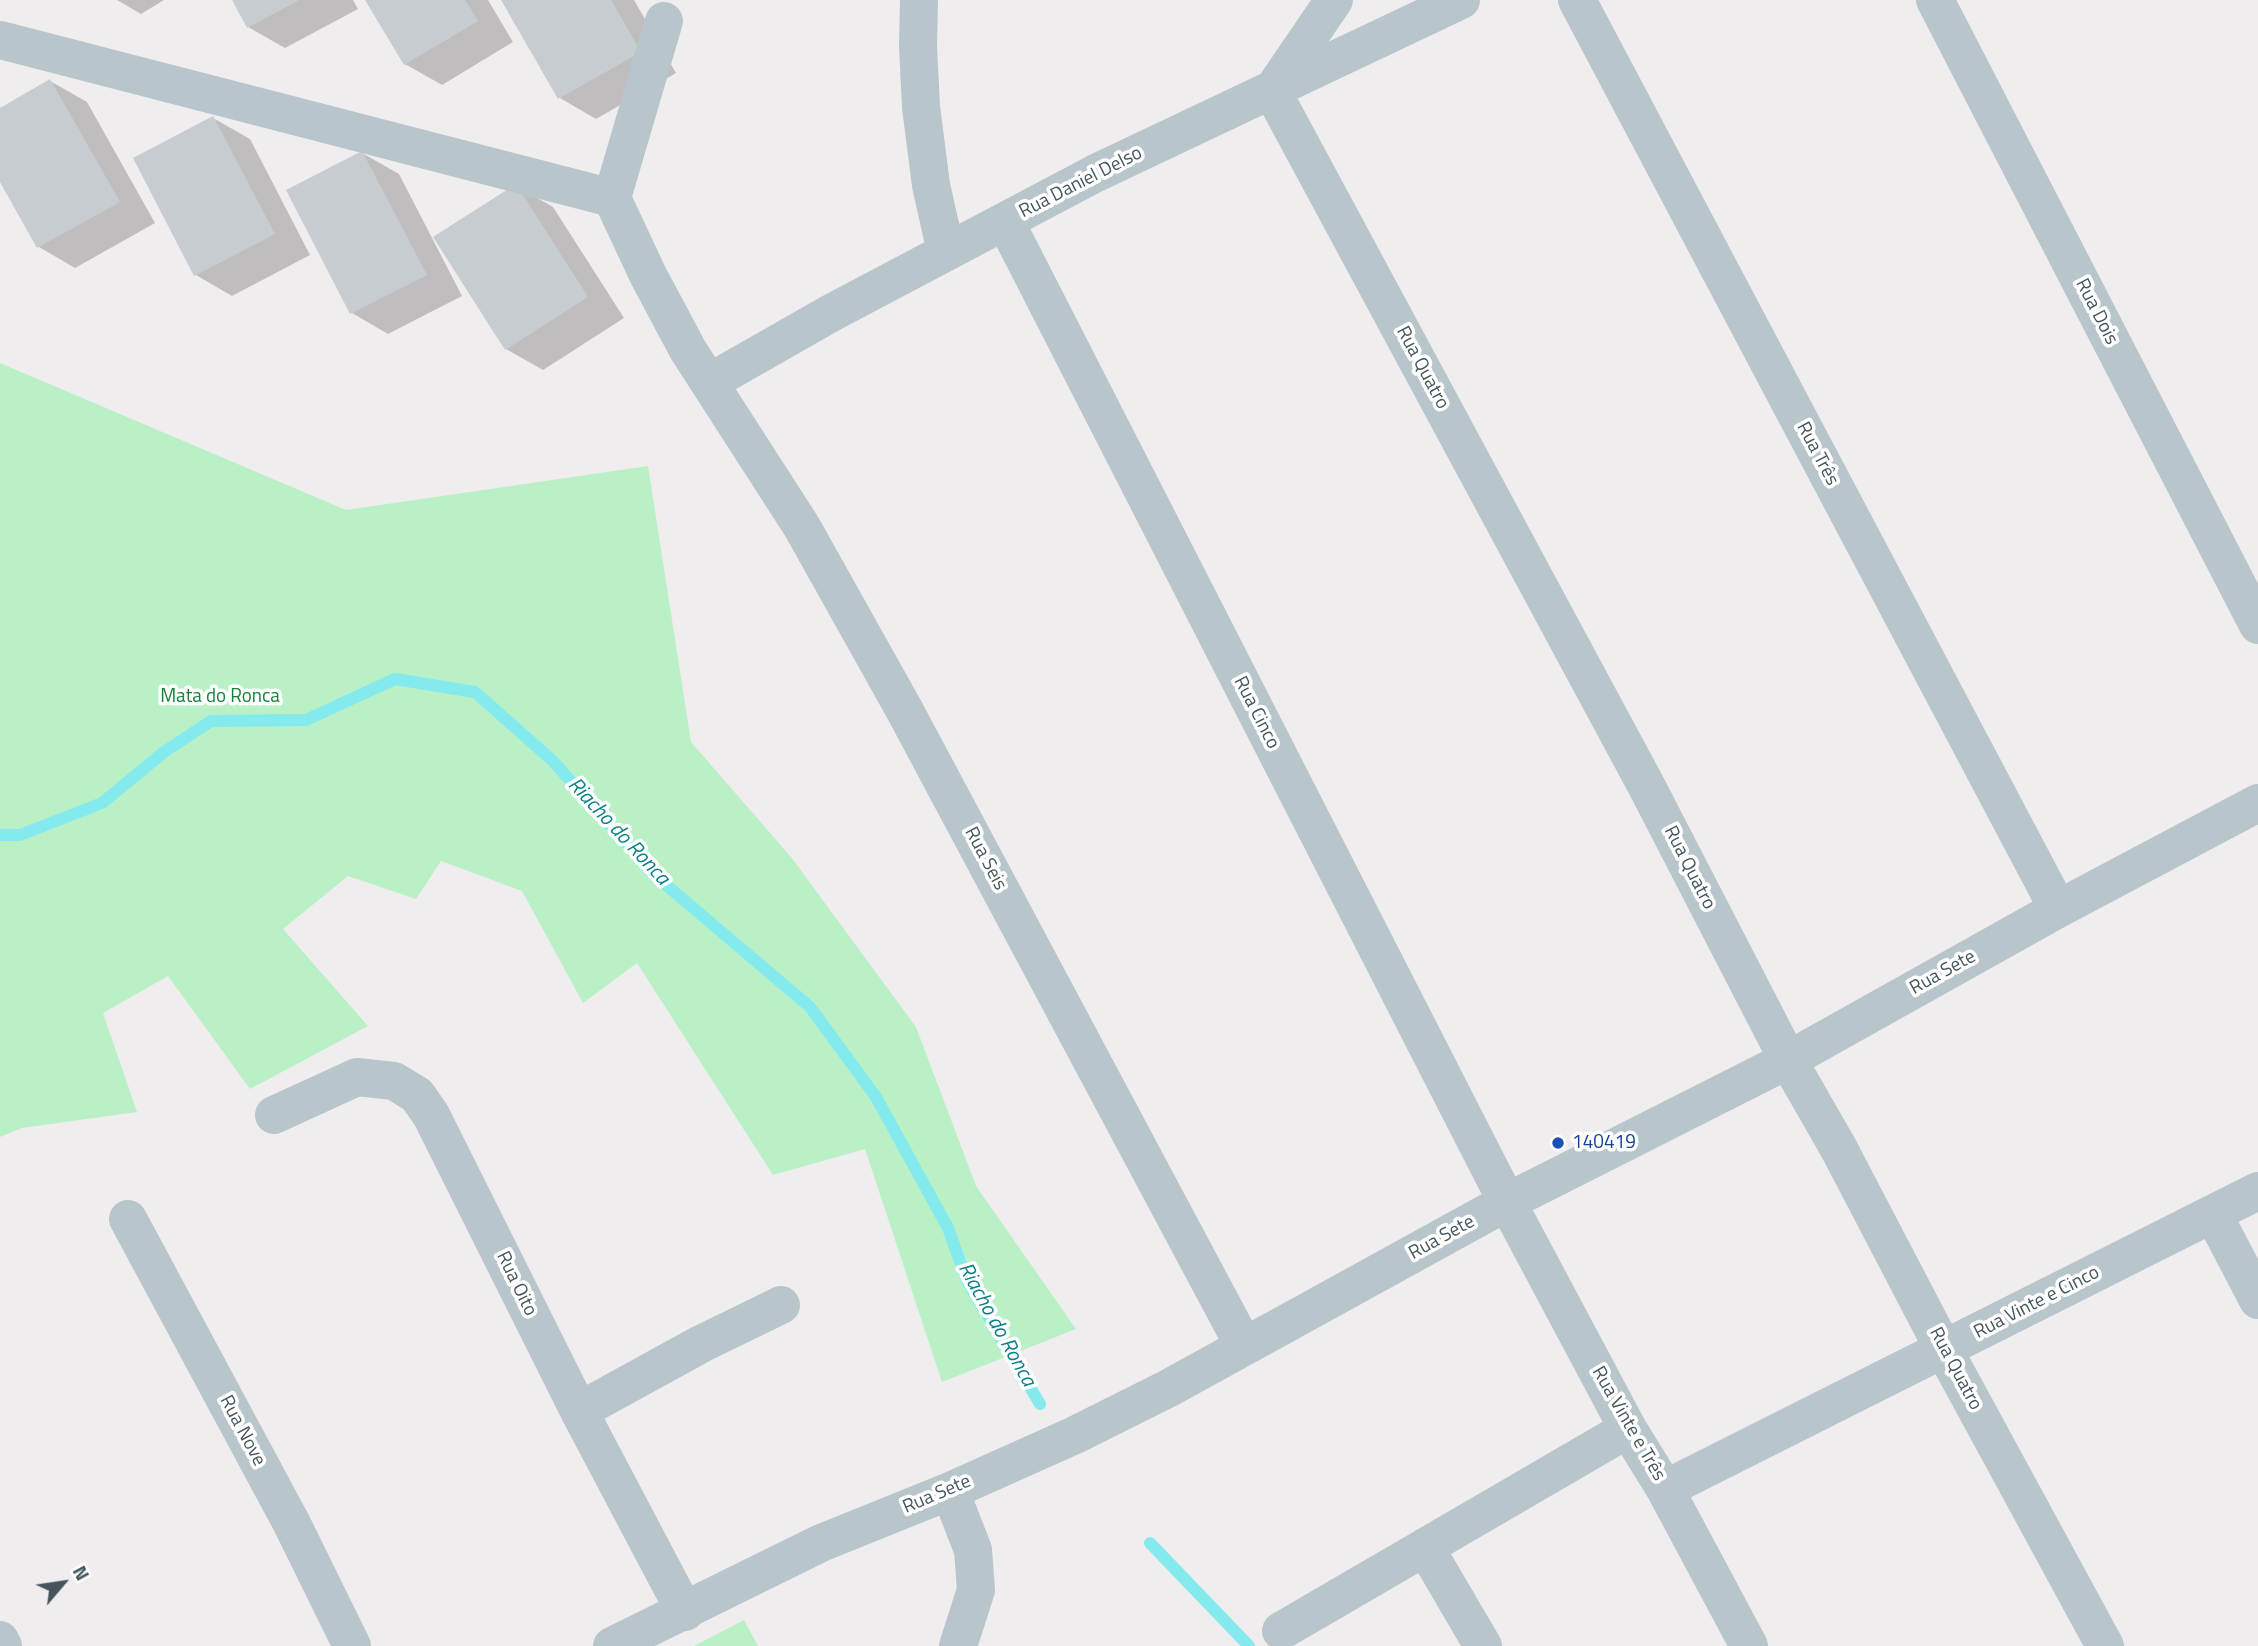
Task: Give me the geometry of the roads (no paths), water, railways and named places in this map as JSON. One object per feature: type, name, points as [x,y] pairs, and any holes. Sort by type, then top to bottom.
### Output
[{"type":"street","points":[[919,0],[921,107],[931,185],[946,252]]},
{"type":"street","points":[[1272,91],[1334,0]]},
{"type":"street","name":"Rua Daniel Delso","points":[[710,382],[831,313],[1006,223],[1096,173],[1461,0]]},
{"type":"street","name":"Rua Três","points":[[1577,0],[2058,909]]},
{"type":"street","name":"Rua Dois","points":[[1935,0],[2258,625]]},
{"type":"street","points":[[0,40],[612,198],[664,21]]},
{"type":"street","name":"Rua Quatro","points":[[1272,91],[1647,786],[1788,1060],[1869,1205],[1944,1350],[2105,1646]]},
{"type":"street","name":"Rua Seis","points":[[612,198],[670,317],[802,527],[905,711],[1244,1346]]},
{"type":"street","name":"Rua Cinco","points":[[1006,223],[1507,1202]]},
{"type":"street","name":"Rua Sete","points":[[612,1646],[821,1543],[950,1491],[1087,1430],[1169,1388],[1507,1202],[1788,1060],[2058,909],[2258,803]]},
{"type":"street","name":"Rua Oito","points":[[274,1115],[357,1077],[394,1081],[416,1095],[431,1115],[579,1411],[685,1612]]},
{"type":"street","name":"Rua Vinte e Cinco","points":[[1665,1489],[2258,1191]]},
{"type":"street","name":"Rua Vinte e Três","points":[[1507,1202],[1628,1429],[1665,1489],[1749,1646]]},
{"type":"street","points":[[2213,1214],[2258,1300]]},
{"type":"street","name":"Rua Nove","points":[[128,1219],[292,1524],[352,1646]]},
{"type":"street","points":[[579,1411],[701,1344],[781,1305]]},
{"type":"street","points":[[1282,1631],[1628,1429]]},
{"type":"street","points":[[950,1491],[973,1550],[976,1590],[958,1646]]},
{"type":"street","points":[[1425,1547],[1483,1646]]},
{"type":"street","points":[[0,1640],[3,1646]]},
{"type":"waterway","name":"Riacho do Ronca","points":[[0,835],[20,835],[102,803],[164,752],[211,721],[306,720],[395,679],[475,692],[553,761],[652,873],[810,1007],[876,1097],[948,1228],[967,1281],[1040,1404]]},
{"type":"waterway","name":"Riacho do Ronca","points":[[1150,1543],[1249,1646]]},
{"type":"place","name":"140419","points":[[1558,1143]]},
{"type":"park label","name":"Mata do Ronca","points":[[220,697]]}]
